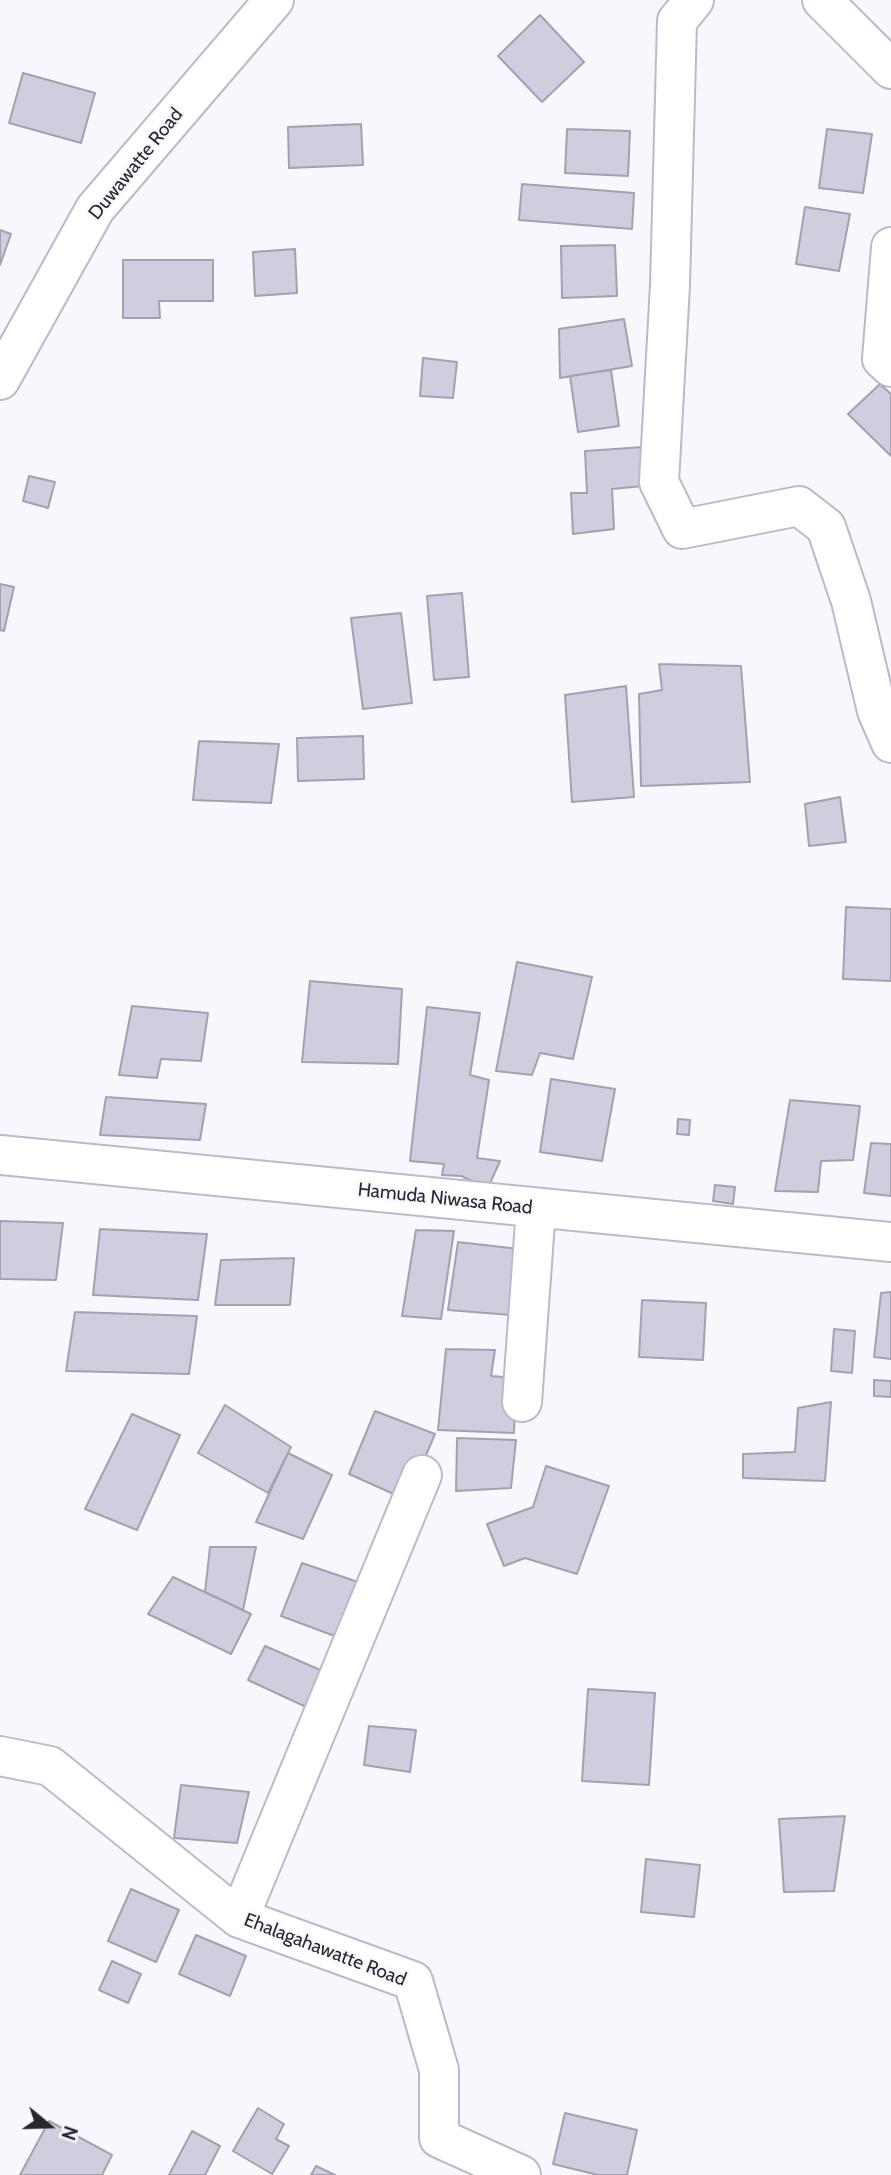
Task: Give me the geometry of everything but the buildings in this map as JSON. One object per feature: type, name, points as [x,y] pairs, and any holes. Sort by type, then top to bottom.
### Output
[{"type":"street","name":"Duwawatte Road","points":[[0,380],[95,209],[274,0]]},
{"type":"street","points":[[694,0],[677,21],[670,285],[659,482],[682,529],[799,506],[826,527],[851,601],[877,711],[891,743]]},
{"type":"street","points":[[822,0],[891,69]]},
{"type":"street","points":[[891,247],[882,359],[891,367]]},
{"type":"street","name":"Hamuda Niwasa Road","points":[[0,1155],[891,1242]]},
{"type":"street","points":[[522,1402],[537,1208]]},
{"type":"street","points":[[239,1918],[422,1475]]},
{"type":"street","name":"Ehalagahawatte Road","points":[[0,1756],[50,1766],[239,1918],[413,1981],[439,2070],[439,2138],[521,2175]]}]
